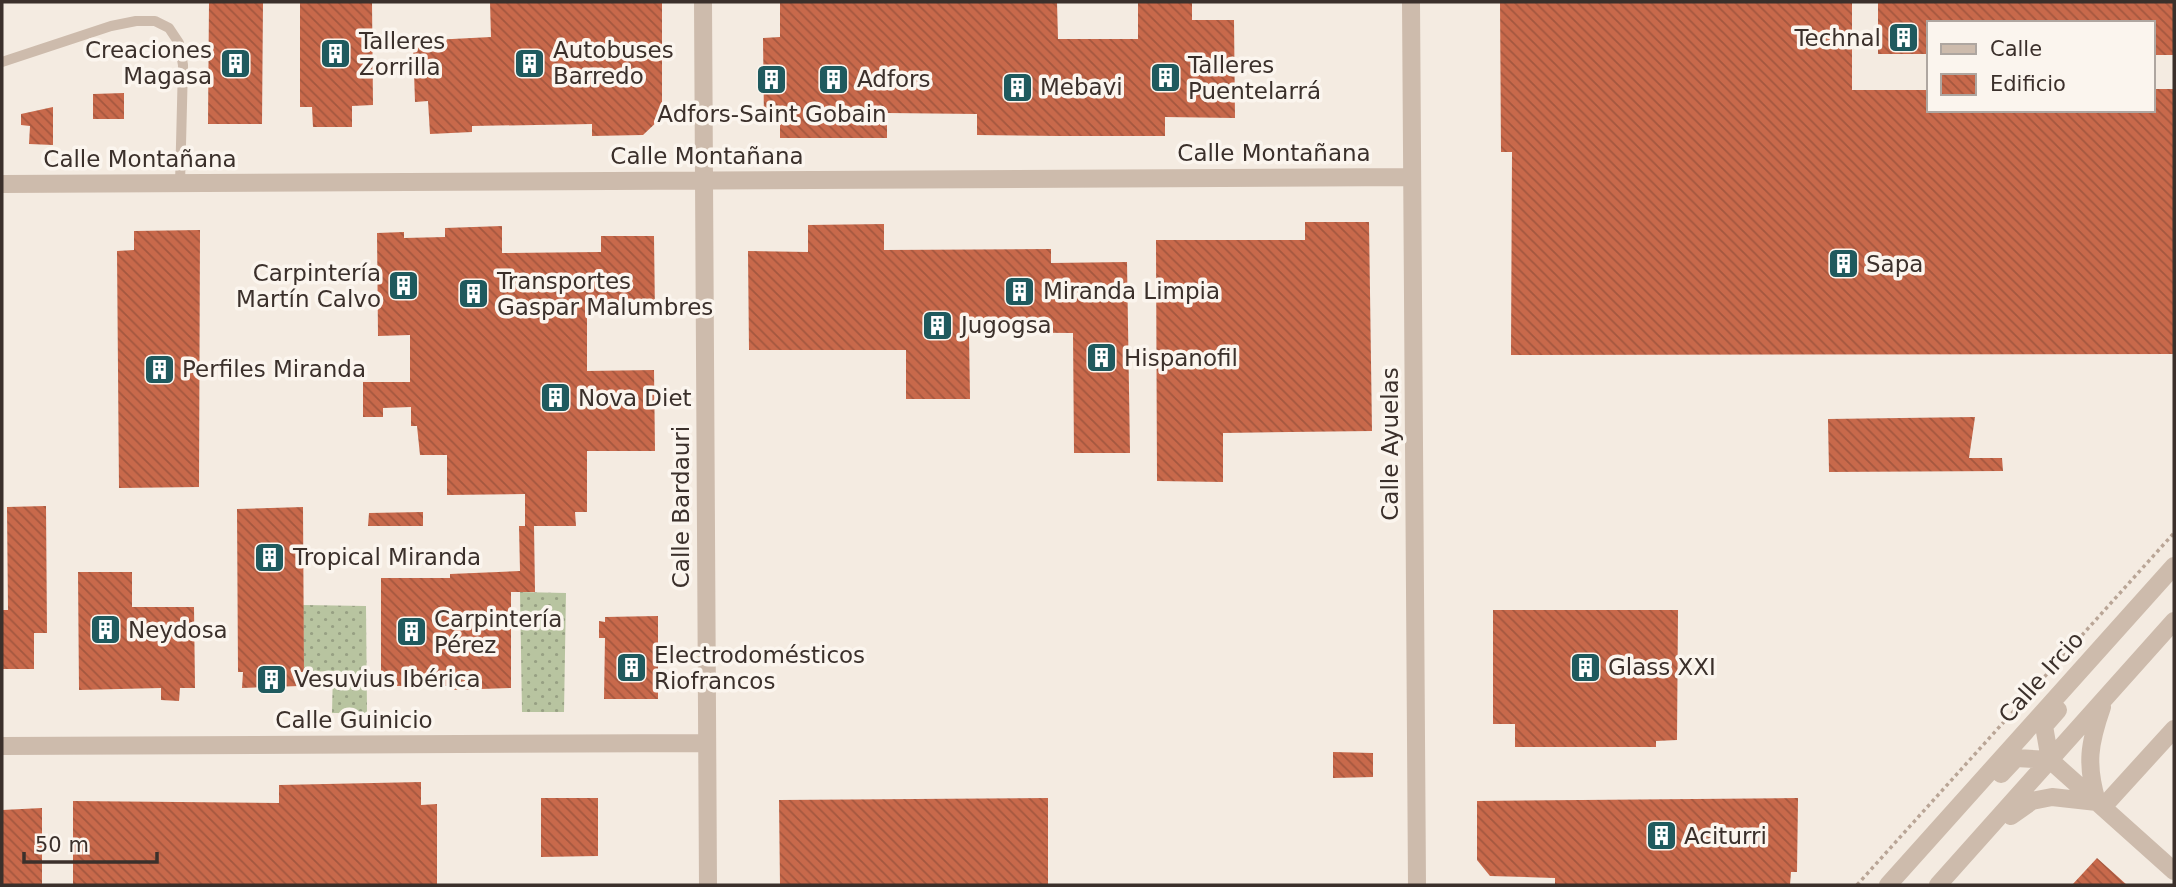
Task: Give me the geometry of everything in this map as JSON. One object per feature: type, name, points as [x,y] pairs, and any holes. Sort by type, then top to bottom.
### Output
[{"type":"street","name":"Calle Bardauri","points":[[703,2],[708,885]]},
{"type":"street","name":"Calle Ayuelas","points":[[1411,2],[1417,885]]},
{"type":"street","name":"Calle Montañana","points":[[2,184],[1412,177]]},
{"type":"street","name":"Calle Ircio","points":[[1888,885],[2174,566]]},
{"type":"street","points":[[1938,885],[2174,621]]},
{"type":"street","points":[[2096,653],[2092,673],[2044,726],[2050,760],[2174,872]]},
{"type":"street","points":[[2100,805],[2090,778],[2089,754],[2105,699]]},
{"type":"street","points":[[2100,805],[2174,729]]},
{"type":"street","name":"Calle Guinicio","points":[[2,746],[707,743]]},
{"type":"street","name":"Calle Ircio","points":[[1944,822],[1962,819],[2016,758],[2050,760]]},
{"type":"street","points":[[1990,829],[2032,801],[2052,797],[2100,805]]},
{"type":"lane","points":[[2,62],[124,23],[155,21],[169,28],[179,43],[183,65],[180,184]]},
{"type":"path","points":[[1857,885],[2174,533]]},
{"type":"green space","points":[[520,592],[566,593],[564,712],[522,712]]},
{"type":"green space","points":[[303,605],[366,606],[367,713],[332,713],[333,671],[304,672]]},
{"type":"building","name":"Creaciones Magasa","points":[[209,2],[263,2],[262,124],[208,124]]},
{"type":"building","name":"Talleres Zorrilla","points":[[300,2],[372,2],[373,105],[352,106],[352,127],[313,127],[312,107],[300,107]]},
{"type":"building","points":[[490,2],[662,2],[662,117],[643,135],[592,136],[592,124],[472,126],[472,132],[430,134],[428,101],[415,102],[413,41],[491,37]]},
{"type":"building","points":[[780,2],[1057,2],[1058,39],[1138,39],[1138,2],[1192,2],[1192,20],[1234,20],[1235,118],[1165,117],[1165,136],[977,135],[977,114],[887,113],[887,138],[780,138],[780,122],[764,122],[763,38],[780,37]]},
{"type":"building","name":"Sapa","points":[[1500,2],[1852,2],[1852,90],[1927,90],[1927,112],[2155,112],[2155,89],[2174,89],[2174,354],[1511,355],[1512,152],[1501,152]]},
{"type":"building","name":"Technal","points":[[1878,2],[2174,2],[2174,55],[2155,55],[2155,21],[1927,21],[1927,54],[1878,54]]},
{"type":"building","points":[[124,93],[124,119],[93,119],[93,94]]},
{"type":"building","points":[[53,107],[53,145],[29,144],[30,126],[21,125],[21,114]]},
{"type":"building","points":[[1305,222],[1369,222],[1372,431],[1223,433],[1223,482],[1157,481],[1156,240],[1305,240]]},
{"type":"building","points":[[884,224],[884,250],[1051,249],[1051,263],[1127,262],[1130,453],[1074,453],[1073,333],[969,332],[970,399],[906,399],[906,350],[749,350],[748,251],[808,252],[808,225]]},
{"type":"building","points":[[502,226],[502,253],[601,252],[601,236],[654,236],[655,315],[587,315],[587,371],[654,370],[655,451],[587,451],[587,512],[575,512],[576,526],[525,526],[525,494],[447,495],[447,455],[420,455],[417,426],[411,426],[411,407],[383,408],[383,417],[363,417],[363,382],[410,382],[410,335],[378,336],[377,233],[404,232],[404,238],[445,237],[445,228]]},
{"type":"building","name":"Perfiles Miranda","points":[[200,230],[199,487],[119,488],[117,251],[134,250],[134,231]]},
{"type":"building","points":[[1975,417],[1969,458],[2002,458],[2003,471],[1829,472],[1828,419]]},
{"type":"building","points":[[46,506],[47,633],[34,633],[34,669],[2,669],[2,610],[8,610],[7,507]]},
{"type":"building","name":"Tropical Miranda","points":[[303,507],[304,672],[300,672],[300,686],[242,688],[243,672],[238,672],[237,509]]},
{"type":"building","points":[[423,512],[423,526],[368,526],[369,513]]},
{"type":"building","points":[[519,526],[534,526],[535,592],[511,592],[511,688],[452,690],[452,686],[381,686],[381,578],[450,578],[450,574],[520,571]]},
{"type":"building","points":[[78,572],[132,572],[132,607],[194,607],[195,688],[180,688],[179,701],[161,700],[161,688],[79,690]]},
{"type":"building","name":"Glass XXI","points":[[1493,610],[1678,610],[1677,740],[1656,741],[1656,747],[1515,747],[1515,724],[1493,724]]},
{"type":"building","name":"Electrodomésticos Riofrancos","points":[[658,616],[658,699],[604,699],[605,638],[599,638],[599,621],[605,622],[605,617]]},
{"type":"building","points":[[1333,752],[1373,753],[1373,777],[1333,778]]},
{"type":"building","points":[[421,782],[421,805],[437,804],[437,885],[73,885],[73,801],[279,803],[279,785]]},
{"type":"building","points":[[541,798],[598,798],[598,856],[541,857]]},
{"type":"building","points":[[1048,798],[1048,885],[780,885],[779,800]]},
{"type":"building","name":"Aciturri","points":[[1798,798],[1797,872],[1791,872],[1790,885],[1555,885],[1555,878],[1490,876],[1477,860],[1477,801]]},
{"type":"building","points":[[42,808],[42,885],[2,885],[2,810]]},
{"type":"building","points":[[2097,858],[2127,885],[2072,885]]},
{"type":"place","name":"Technal","points":[[1904,38]]},
{"type":"place","name":"Talleres Zorrilla","points":[[336,54]]},
{"type":"place","name":"Creaciones Magasa","points":[[235,63]]},
{"type":"place","name":"Autobuses Barredo","points":[[530,63]]},
{"type":"place","name":"Talleres Puentelarrá","points":[[1165,78]]},
{"type":"place","name":"Adfors","points":[[834,79]]},
{"type":"place","name":"Adfors-Saint Gobain","points":[[772,80]]},
{"type":"place","name":"Mebavi","points":[[1017,87]]},
{"type":"place","name":"Sapa","points":[[1843,264]]},
{"type":"place","name":"Carpintería Martín Calvo","points":[[404,286]]},
{"type":"place","name":"Miranda Limpia","points":[[1020,291]]},
{"type":"place","name":"Transportes Gaspar Malumbres","points":[[474,294]]},
{"type":"place","name":"Jugogsa","points":[[938,325]]},
{"type":"place","name":"Hispanofil","points":[[1101,358]]},
{"type":"place","name":"Perfiles Miranda","points":[[159,369]]},
{"type":"place","name":"Nova Diet","points":[[555,398]]},
{"type":"place","name":"Tropical Miranda","points":[[270,557]]},
{"type":"place","name":"Neydosa","points":[[105,630]]},
{"type":"place","name":"Carpintería Pérez","points":[[411,632]]},
{"type":"place","name":"Glass XXI","points":[[1585,667]]},
{"type":"place","name":"Electrodomésticos Riofrancos","points":[[631,668]]},
{"type":"place","name":"Vesuvius Ibérica","points":[[271,679]]},
{"type":"place","name":"Aciturri","points":[[1661,836]]}]
